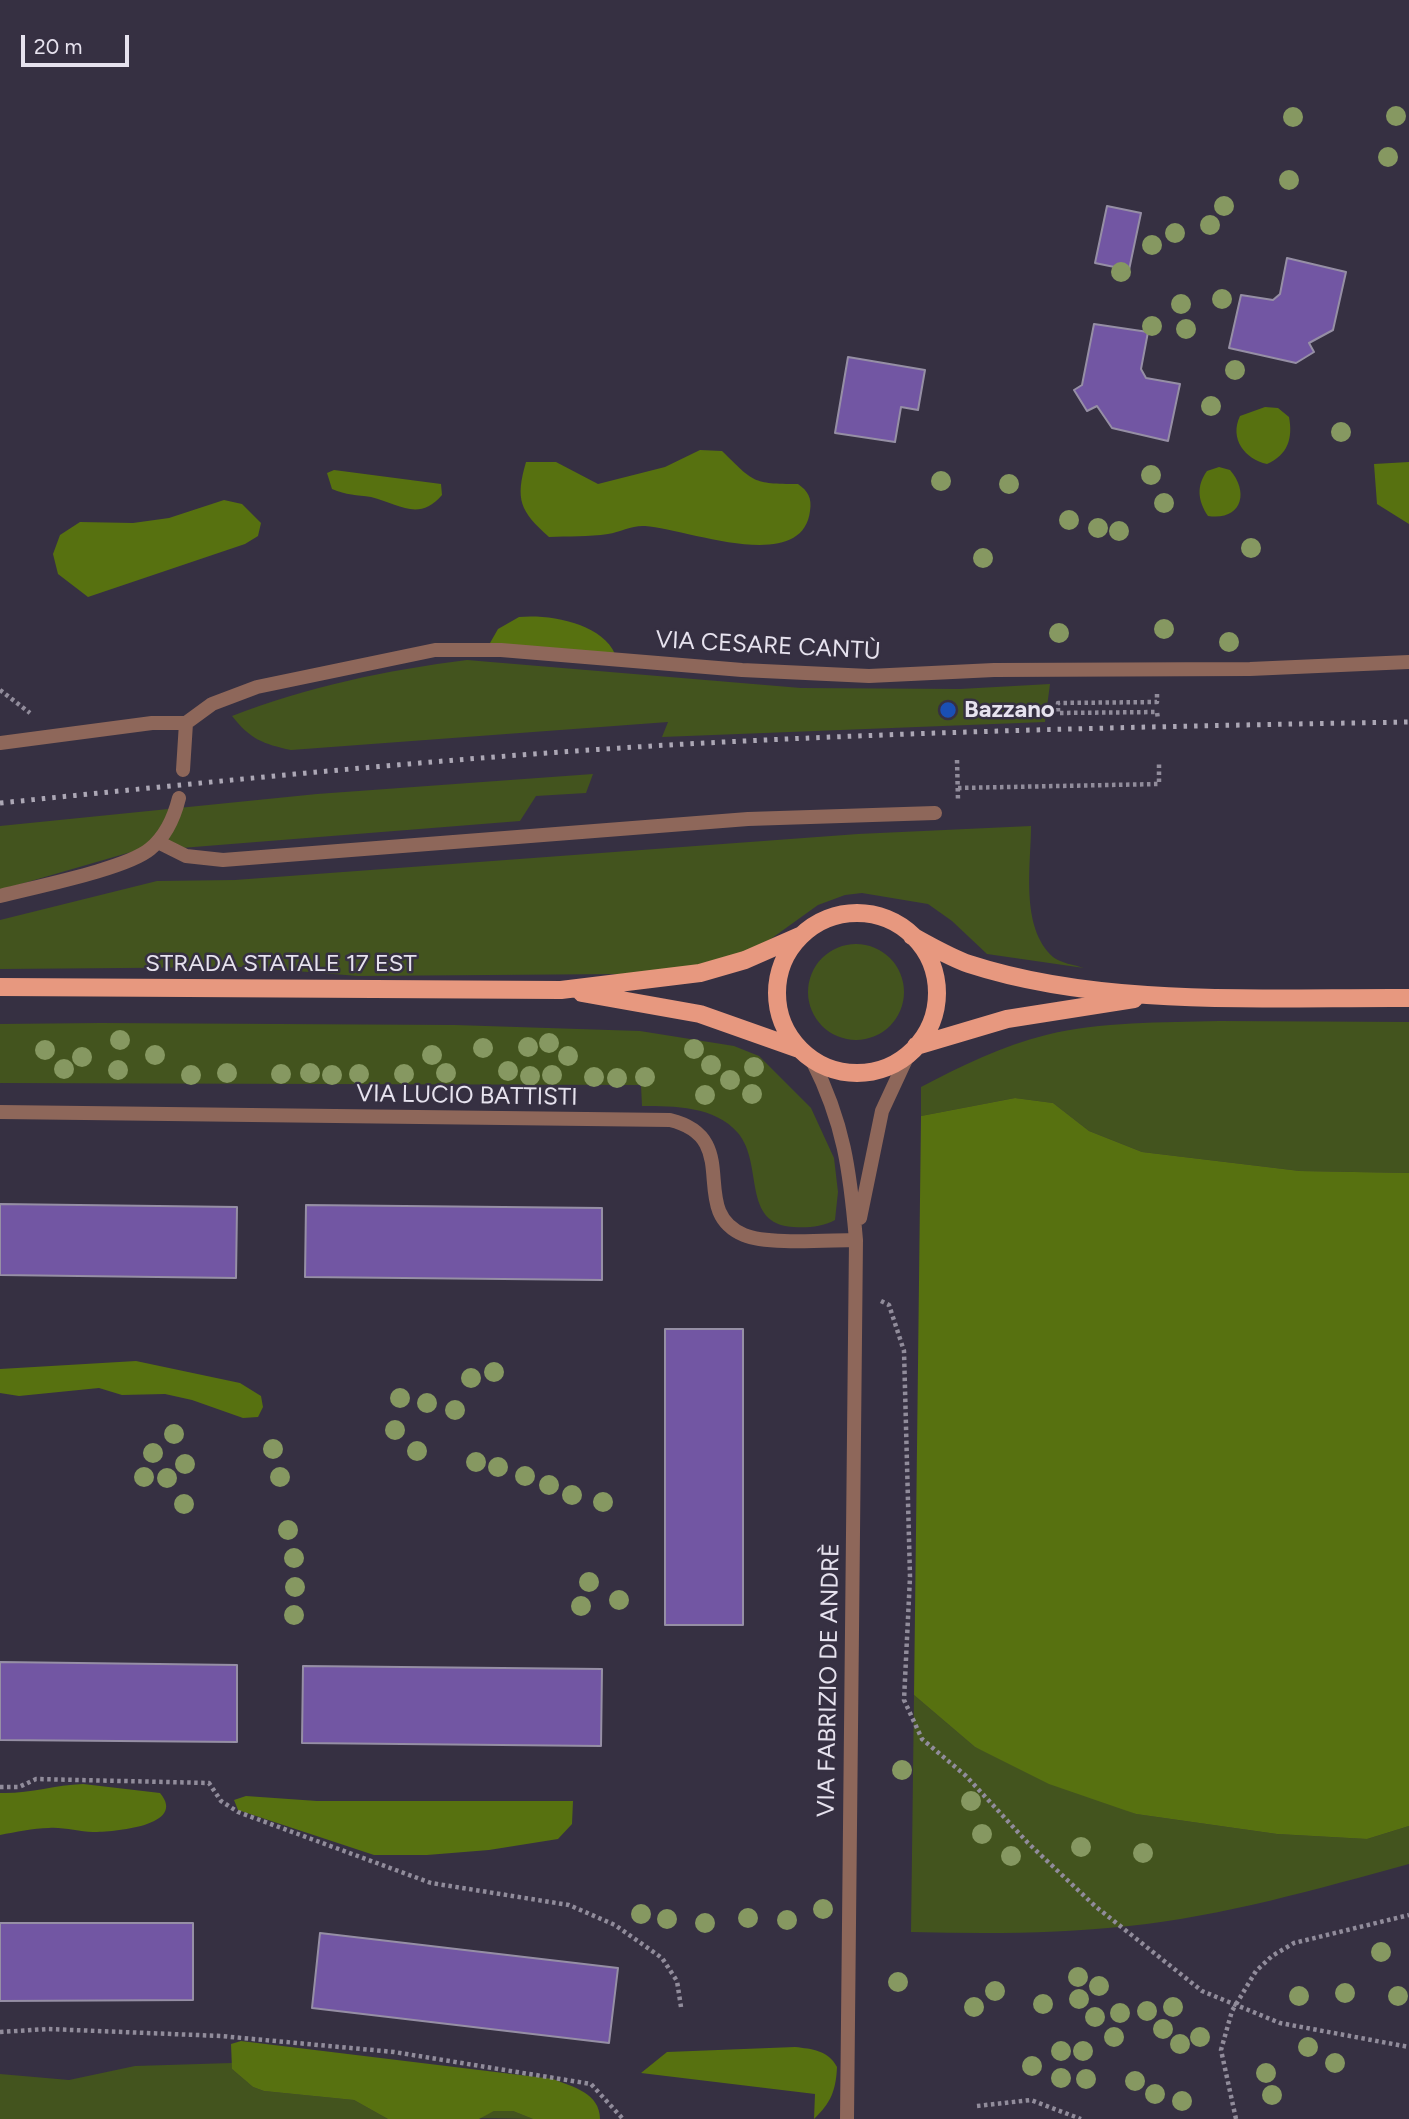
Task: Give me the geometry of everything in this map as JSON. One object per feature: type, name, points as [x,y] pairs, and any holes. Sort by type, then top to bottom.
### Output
[{"type":"main road","points":[[1161,996],[1007,1019],[912,1051],[878,1070],[861,1073],[844,1072],[806,1054],[780,1016],[777,990],[787,955],[802,935],[833,917],[857,914],[892,922],[912,936],[967,963],[1001,974],[1161,996],[1409,998]]},
{"type":"main road","name":"STRADA STATALE 17 EST","points":[[0,988],[561,990],[700,973],[745,961],[802,935]]},
{"type":"main road","points":[[912,936],[929,958],[937,998],[930,1025],[912,1051]]},
{"type":"main road","name":"STRADA STATALE 17 EST","points":[[561,990],[700,1014],[806,1054]]},
{"type":"street","name":"VIA CESARE CANTÙ","points":[[186,723],[212,704],[257,687],[435,650],[501,650],[839,675],[994,670],[1360,666],[1409,662]]},
{"type":"street","points":[[0,743],[152,723],[186,723],[183,770]]},
{"type":"street","points":[[0,896],[123,862],[148,851],[167,830],[179,798]]},
{"type":"street","points":[[158,842],[186,856],[223,860],[778,817],[935,813]]},
{"type":"street","name":"VIA FABRIZIO DE ANDRÈ","points":[[856,1240],[864,1185],[879,1122],[912,1051]]},
{"type":"street","name":"VIA FABRIZIO DE ANDRÈ","points":[[806,1054],[836,1110],[844,1141],[856,1240],[847,2119]]},
{"type":"street","name":"VIA LUCIO BATTISTI","points":[[0,1112],[670,1120],[696,1130],[708,1144],[713,1161],[715,1202],[722,1218],[735,1231],[761,1239],[856,1240]]},
{"type":"path","points":[[1157,669],[1157,702],[1058,703],[1058,713],[1157,712],[1158,719]]},
{"type":"path","points":[[958,788],[1159,784],[1159,764]]},
{"type":"path","points":[[856,1287],[889,1305],[904,1351],[910,1577],[904,1700],[922,1739],[966,1776],[1028,1843],[1095,1906],[1202,1991],[1280,2023],[1409,2047]]},
{"type":"path","points":[[0,1787],[19,1787],[36,1779],[209,1783],[221,1801],[238,1812],[431,1883],[569,1905],[615,1925],[662,1958],[677,1981],[681,2007]]},
{"type":"path","points":[[1236,2119],[1221,2050],[1236,2005],[1256,1971],[1272,1956],[1294,1943],[1409,1915]]},
{"type":"path","points":[[0,2032],[47,2029],[221,2036],[394,2052],[591,2084],[623,2119]]},
{"type":"path","points":[[977,2106],[1031,2100],[1081,2119]]},
{"type":"green space","points":[[1265,407],[1278,408],[1289,417],[1290,425],[1289,439],[1284,451],[1267,464],[1246,453],[1236,433],[1240,416]]},
{"type":"green space","points":[[700,450],[722,451],[748,475],[762,482],[798,484],[807,492],[810,502],[810,511],[802,530],[786,541],[765,545],[739,544],[645,526],[601,535],[549,537],[532,520],[522,504],[521,486],[526,462],[556,462],[598,484],[665,467]]},
{"type":"green space","points":[[1409,462],[1409,524],[1377,504],[1374,464]]},
{"type":"green space","points":[[1219,467],[1230,470],[1240,488],[1241,496],[1235,510],[1219,516],[1208,516],[1200,499],[1200,488],[1207,471]]},
{"type":"green space","points":[[334,470],[441,484],[442,495],[425,508],[408,509],[371,497],[332,489],[327,473]]},
{"type":"green space","points":[[224,500],[242,504],[261,523],[258,536],[245,544],[88,597],[58,574],[53,554],[60,535],[80,522],[133,523],[169,518]]},
{"type":"green space","points":[[519,617],[559,619],[587,628],[608,643],[615,654],[490,643],[498,629]]},
{"type":"green space","points":[[467,660],[801,688],[960,689],[1050,684],[1045,722],[662,737],[668,722],[291,750],[258,739],[232,716],[289,696],[347,681]]},
{"type":"green space","points":[[593,774],[586,793],[536,796],[520,821],[131,852],[0,890],[0,826],[317,794]]},
{"type":"green space","points":[[1031,826],[1029,877],[1036,930],[1053,957],[1084,968],[987,954],[952,921],[928,904],[862,893],[845,895],[818,905],[754,951],[698,966],[621,974],[358,976],[246,967],[0,969],[0,920],[157,881],[235,880],[858,834]]},
{"type":"green space","points":[[856,944],[874,948],[890,958],[900,974],[904,992],[900,1010],[890,1026],[874,1036],[856,1040],[838,1036],[822,1026],[812,1010],[808,992],[812,974],[822,958],[838,948]]},
{"type":"green space","points":[[1219,1021],[1409,1022],[1409,1173],[1300,1171],[1142,1152],[1089,1131],[1053,1103],[1015,1098],[921,1116],[921,1087],[982,1057],[1014,1045],[1046,1035],[1088,1027]]},
{"type":"green space","points":[[0,1024],[455,1025],[640,1031],[734,1046],[759,1056],[811,1108],[834,1158],[838,1192],[835,1220],[809,1227],[777,1223],[766,1215],[760,1204],[746,1146],[738,1133],[718,1117],[693,1109],[642,1106],[641,1085],[0,1083]]},
{"type":"green space","points":[[1015,1098],[1053,1103],[1089,1131],[1142,1152],[1300,1171],[1409,1173],[1409,1826],[1367,1839],[1277,1834],[1136,1814],[1049,1784],[975,1747],[914,1695],[921,1116]]},
{"type":"green space","points":[[136,1361],[240,1383],[261,1396],[263,1407],[258,1417],[243,1418],[192,1400],[165,1394],[122,1395],[99,1388],[19,1396],[0,1393],[0,1369]]},
{"type":"green space","points":[[914,1695],[975,1747],[1136,1814],[1277,1834],[1367,1839],[1409,1826],[1409,1864],[1270,1901],[1165,1921],[1102,1929],[1047,1932],[911,1932]]},
{"type":"green space","points":[[83,1784],[160,1793],[166,1804],[164,1813],[144,1825],[116,1831],[43,1828],[0,1835],[0,1793]]},
{"type":"green space","points":[[246,1796],[317,1801],[573,1801],[572,1824],[558,1839],[489,1850],[427,1855],[374,1855],[238,1810],[234,1800]]},
{"type":"green space","points":[[241,2041],[553,2079],[577,2088],[590,2097],[599,2110],[600,2119],[533,2119],[513,2111],[494,2111],[479,2119],[388,2119],[354,2100],[264,2091],[253,2087],[232,2069],[231,2044]]},
{"type":"green space","points":[[795,2047],[824,2054],[837,2067],[832,2096],[814,2119],[815,2094],[641,2073],[667,2052]]},
{"type":"green space","points":[[232,2063],[232,2069],[253,2087],[264,2091],[354,2100],[388,2119],[0,2119],[0,2074],[69,2080],[135,2066]]},
{"type":"green space","points":[[494,2111],[513,2111],[533,2119],[478,2118]]},
{"type":"building","points":[[1107,206],[1141,213],[1129,270],[1095,263]]},
{"type":"building","points":[[1287,258],[1346,272],[1333,330],[1309,343],[1314,352],[1296,363],[1229,348],[1241,295],[1273,300],[1280,294]]},
{"type":"building","points":[[1094,324],[1148,332],[1141,369],[1146,378],[1180,384],[1168,441],[1112,428],[1097,406],[1087,411],[1074,390],[1082,385]]},
{"type":"building","points":[[848,357],[925,370],[918,410],[901,407],[895,442],[835,433]]},
{"type":"building","points":[[0,1204],[237,1207],[236,1278],[0,1275]]},
{"type":"building","points":[[306,1205],[602,1208],[602,1280],[305,1277]]},
{"type":"building","points":[[665,1329],[743,1329],[743,1625],[665,1625]]},
{"type":"building","points":[[0,1662],[237,1665],[237,1742],[0,1740]]},
{"type":"building","points":[[303,1666],[602,1669],[601,1746],[302,1743]]},
{"type":"building","points":[[0,1923],[193,1923],[193,2000],[0,2001]]},
{"type":"building","points":[[320,1933],[618,1968],[609,2043],[312,2008]]},
{"type":"railway","points":[[0,803],[428,762],[686,744],[1047,730],[1409,722]]},
{"type":"place","name":"Bazzano","points":[[948,710]]}]
